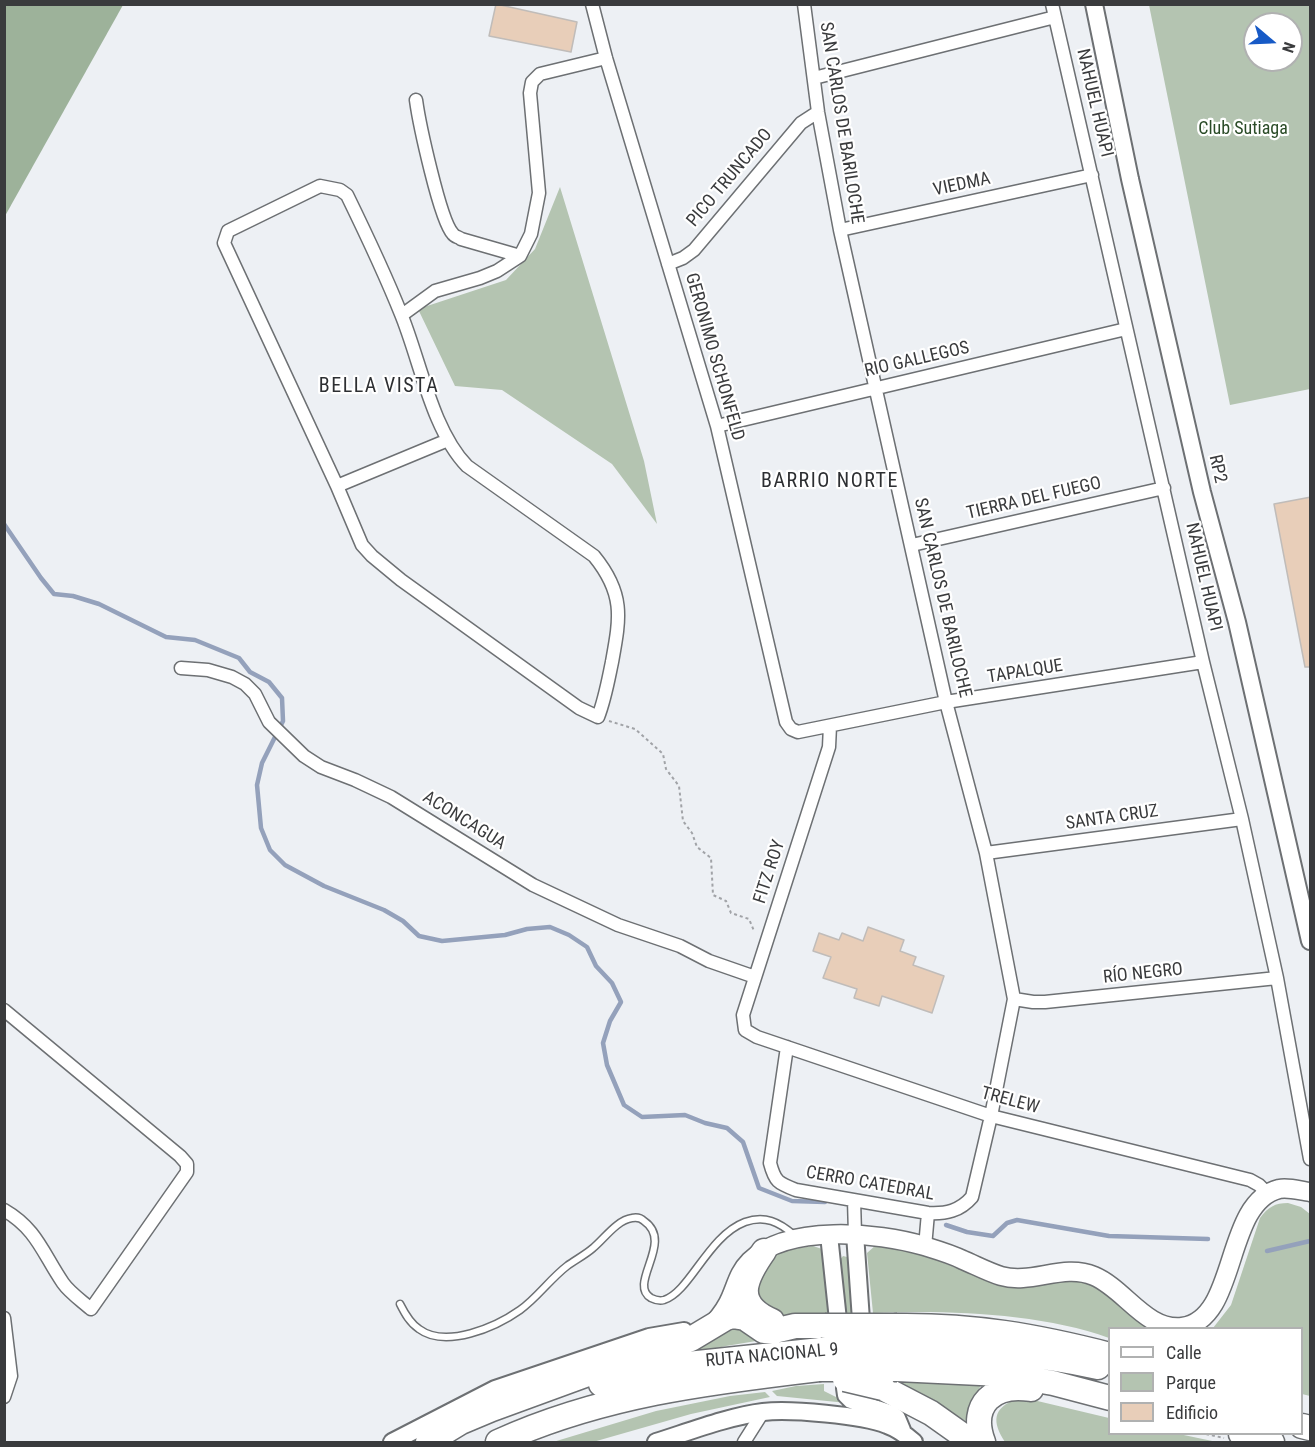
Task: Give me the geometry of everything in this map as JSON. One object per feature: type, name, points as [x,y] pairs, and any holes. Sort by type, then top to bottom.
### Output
[{"type":"highway","points":[[764,1251],[748,1276],[746,1287],[750,1303],[764,1317],[795,1326]]},
{"type":"highway","points":[[428,1443],[461,1422],[492,1409],[659,1348],[692,1339],[732,1316],[746,1318],[764,1331],[832,1323],[886,1372],[896,1393],[931,1413],[972,1443]]},
{"type":"highway","points":[[886,1372],[959,1327],[1037,1337],[1108,1355]]},
{"type":"highway","name":"RUTA NACIONAL 9","points":[[886,1372],[933,1348],[1022,1355],[1108,1370]]},
{"type":"highway","name":"RUTA NACIONAL 9","points":[[447,1443],[544,1402],[626,1377],[688,1364],[829,1371],[1001,1374],[1053,1383],[1108,1397]]},
{"type":"highway","name":"RUTA NACIONAL 9","points":[[498,1443],[586,1409],[664,1390],[829,1371]]},
{"type":"highway","points":[[983,1443],[980,1433],[981,1408],[994,1393],[1005,1389],[1018,1387],[1108,1408]]},
{"type":"highway","points":[[1244,1435],[1272,1443]]},
{"type":"main road","points":[[709,1329],[727,1306],[742,1269],[771,1246],[799,1239],[855,1234],[925,1246],[962,1259],[999,1276],[1030,1278],[1061,1271],[1090,1275],[1115,1288],[1158,1323],[1183,1327],[1200,1321],[1211,1311],[1255,1207],[1268,1194],[1279,1189],[1311,1192]]},
{"type":"street","points":[[594,9],[607,4]]},
{"type":"street","name":"SAN CARLOS DE BARILOCHE","points":[[804,4],[818,112],[840,230],[946,702],[986,853],[1014,999],[972,1197]]},
{"type":"street","name":"RP2","points":[[1094,4],[1132,190],[1203,492],[1237,622],[1311,940]]},
{"type":"street","name":"GERONIMO SCHONFELD","points":[[594,9],[606,58],[717,426],[786,722]]},
{"type":"street","points":[[814,78],[1054,11]]},
{"type":"street","name":"NAHUEL HUAPI","points":[[1054,11],[1203,662],[1242,819],[1277,978],[1311,1159]]},
{"type":"street","points":[[402,315],[435,291],[497,271],[520,256],[531,234],[539,193],[530,93],[532,82],[540,74],[606,58]]},
{"type":"street","points":[[416,100],[424,144],[446,220],[453,234],[461,239],[520,256]]},
{"type":"street","name":"PICO TRUNCADO","points":[[668,264],[683,258],[694,250],[801,123],[818,112]]},
{"type":"street","name":"VIEDMA","points":[[840,230],[1092,175]]},
{"type":"street","points":[[320,186],[340,190],[347,195],[402,315],[425,385],[448,440],[458,457],[467,466],[594,556],[608,573],[615,593],[619,620],[605,698],[598,717],[579,708],[401,580],[362,545],[224,243],[228,231],[320,186]]},
{"type":"street","name":"RIO GALLEGOS","points":[[717,426],[1126,329]]},
{"type":"street","points":[[337,486],[448,440]]},
{"type":"street","name":"TIERRA DEL FUEGO","points":[[912,545],[1164,488]]},
{"type":"street","name":"TAPALQUE","points":[[786,722],[791,729],[798,732],[946,702],[1203,662]]},
{"type":"street","name":"ACONCAGUA","points":[[181,668],[208,669],[245,684],[255,694],[269,722],[304,756],[321,767],[391,797],[533,885],[618,925],[680,946],[709,961],[755,977]]},
{"type":"street","name":"FITZ ROY","points":[[745,1030],[743,1015],[829,747],[830,726]]},
{"type":"street","name":"SANTA CRUZ","points":[[986,853],[1242,819]]},
{"type":"street","name":"RÍO NEGRO","points":[[1014,999],[1045,1002],[1277,978]]},
{"type":"street","points":[[4,1010],[187,1164],[187,1172],[91,1309],[64,1285],[26,1225],[4,1210]]},
{"type":"street","name":"TRELEW","points":[[745,1030],[758,1037],[991,1116],[1250,1180],[1268,1194]]},
{"type":"street","name":"CERRO CATEDRAL","points":[[787,1047],[770,1163],[774,1178],[780,1184],[796,1190],[928,1213],[945,1214],[965,1205],[972,1197]]},
{"type":"street","points":[[854,1200],[861,1320]]},
{"type":"street","points":[[925,1246],[928,1213]]},
{"type":"street","points":[[829,1235],[832,1323]]},
{"type":"street","points":[[4,1317],[11,1376],[4,1397]]},
{"type":"street","points":[[392,1443],[495,1389],[521,1379],[649,1337],[709,1329]]},
{"type":"street","points":[[829,1371],[851,1400],[886,1372]]},
{"type":"street","points":[[886,1372],[885,1410],[897,1418],[906,1439]]},
{"type":"street","points":[[656,1443],[763,1412],[804,1412],[877,1421],[906,1439]]},
{"type":"street","points":[[744,1443],[763,1412]]},
{"type":"lane","points":[[400,1304],[411,1323],[430,1335],[444,1338],[487,1327],[520,1310],[566,1267],[591,1250],[623,1221],[632,1218],[641,1218],[650,1224],[656,1240],[643,1285],[646,1294],[654,1300],[670,1297],[680,1288],[719,1238],[743,1223],[763,1218],[776,1221],[799,1239]]},
{"type":"path","points":[[598,717],[635,729],[663,754],[666,769],[679,786],[682,821],[692,833],[698,847],[711,858],[713,895],[726,902],[731,913],[748,919],[754,931]]},
{"type":"green space","points":[[4,5],[123,5],[5,216]]},
{"type":"green space","name":"Club Sutiaga","points":[[1149,5],[1310,5],[1310,389],[1230,405]]},
{"type":"green space","points":[[560,187],[644,461],[657,524],[612,464],[502,390],[455,386],[418,309],[506,280],[535,249]]},
{"type":"green space","points":[[1288,1203],[1301,1207],[1310,1214],[1310,1396],[1303,1394],[1303,1327],[1214,1327],[1231,1305],[1260,1218],[1272,1206]]},
{"type":"green space","points":[[876,1245],[883,1245],[918,1253],[993,1282],[1065,1278],[1091,1283],[1118,1302],[1146,1327],[1108,1327],[1108,1338],[1053,1323],[1023,1318],[962,1313],[873,1313],[867,1253]]},
{"type":"green space","points":[[813,1246],[822,1249],[831,1315],[776,1317],[767,1314],[751,1284],[765,1259],[786,1250]]},
{"type":"green space","points":[[843,1256],[849,1261],[854,1313],[844,1314],[839,1261]]},
{"type":"green space","points":[[732,1325],[780,1337],[673,1358]]},
{"type":"green space","points":[[887,1378],[982,1383],[972,1403],[968,1422]]},
{"type":"green space","points":[[824,1384],[824,1391],[848,1401],[847,1403],[777,1396],[772,1391],[796,1386]]},
{"type":"green space","points":[[765,1392],[770,1397],[691,1414],[593,1442],[553,1442],[656,1411],[730,1396]]},
{"type":"green space","points":[[1017,1399],[1029,1399],[1108,1418],[1108,1435],[1184,1435],[1217,1442],[1005,1442],[996,1422],[999,1411]]},
{"type":"building","points":[[496,4],[577,22],[571,52],[489,36]]},
{"type":"building","points":[[1311,497],[1311,667],[1305,667],[1274,504]]},
{"type":"building","points":[[868,927],[904,940],[900,951],[916,957],[913,965],[944,976],[932,1013],[882,996],[879,1006],[854,998],[857,989],[823,978],[831,957],[813,951],[819,933],[839,940],[842,933],[863,941]]},
{"type":"waterway","points":[[4,524],[54,594],[73,596],[99,604],[166,637],[195,640],[239,658],[250,672],[269,682],[282,698],[283,721],[262,763],[257,785],[261,828],[270,850],[285,865],[324,886],[384,910],[403,921],[419,936],[442,941],[505,935],[527,929],[550,927],[569,935],[587,947],[596,966],[612,983],[621,1002],[610,1021],[603,1043],[607,1065],[624,1105],[642,1117],[685,1115],[727,1128],[743,1142],[759,1188],[792,1201],[825,1202]]},
{"type":"waterway","points":[[946,1225],[967,1232],[993,1236],[1007,1223],[1017,1220],[1109,1236],[1208,1239]]},
{"type":"waterway","points":[[1267,1251],[1310,1241]]},
{"type":"district","name":"BELLA VISTA","points":[[379,387]]},
{"type":"district","name":"BARRIO NORTE","points":[[830,482]]}]
